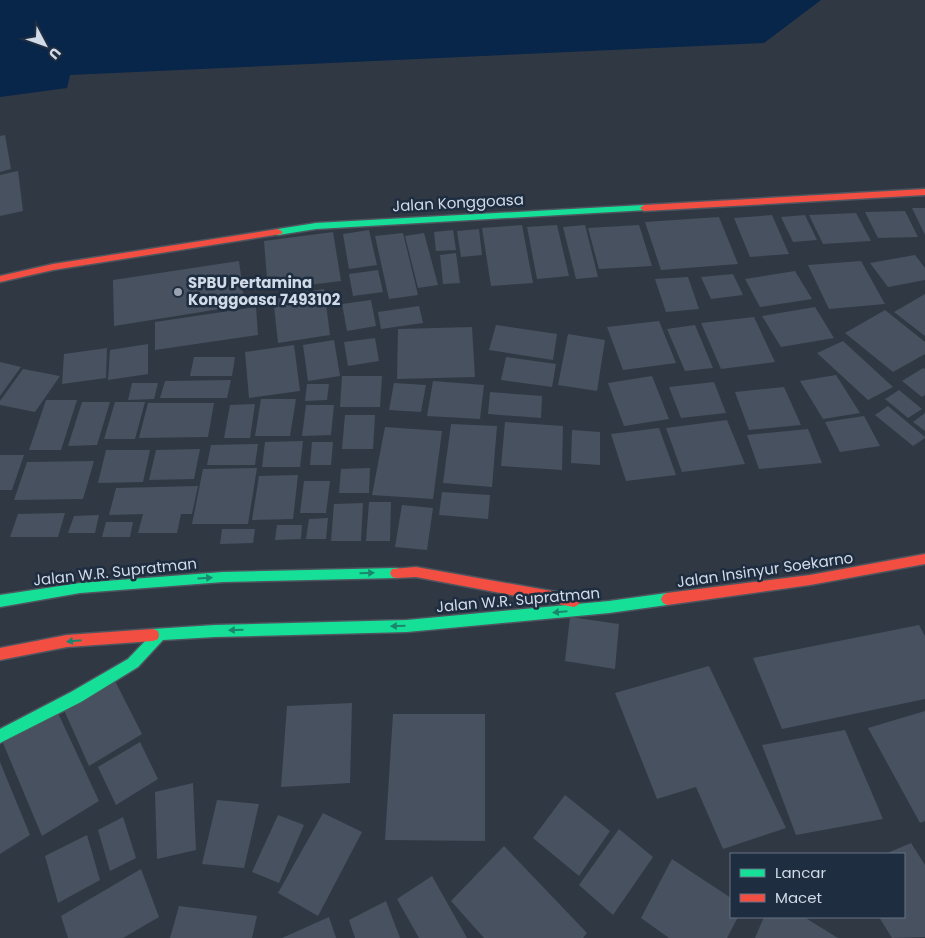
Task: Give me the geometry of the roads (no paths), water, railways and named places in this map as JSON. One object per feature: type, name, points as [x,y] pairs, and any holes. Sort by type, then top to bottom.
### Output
[{"type":"main road","name":"Jalan Konggoasa","points":[[0,279],[73,264],[316,226],[924,191]]},
{"type":"main road","name":"Jalan Insinyur Soekarno","points":[[609,607],[810,580],[925,559]]},
{"type":"main road","name":"Jalan W.R. Supratman","points":[[0,601],[80,588],[223,576],[416,572],[609,607]]},
{"type":"main road","name":"Jalan W.R. Supratman","points":[[0,654],[67,641],[215,630],[407,626],[609,607]]},
{"type":"main road","points":[[0,736],[76,697],[133,663],[160,634]]},
{"type":"water","points":[[0,0],[821,0],[764,43],[70,75],[67,88],[0,97]]},
{"type":"place","name":"SPBU Pertamina Konggoasa 7493102","points":[[178,292]]}]
